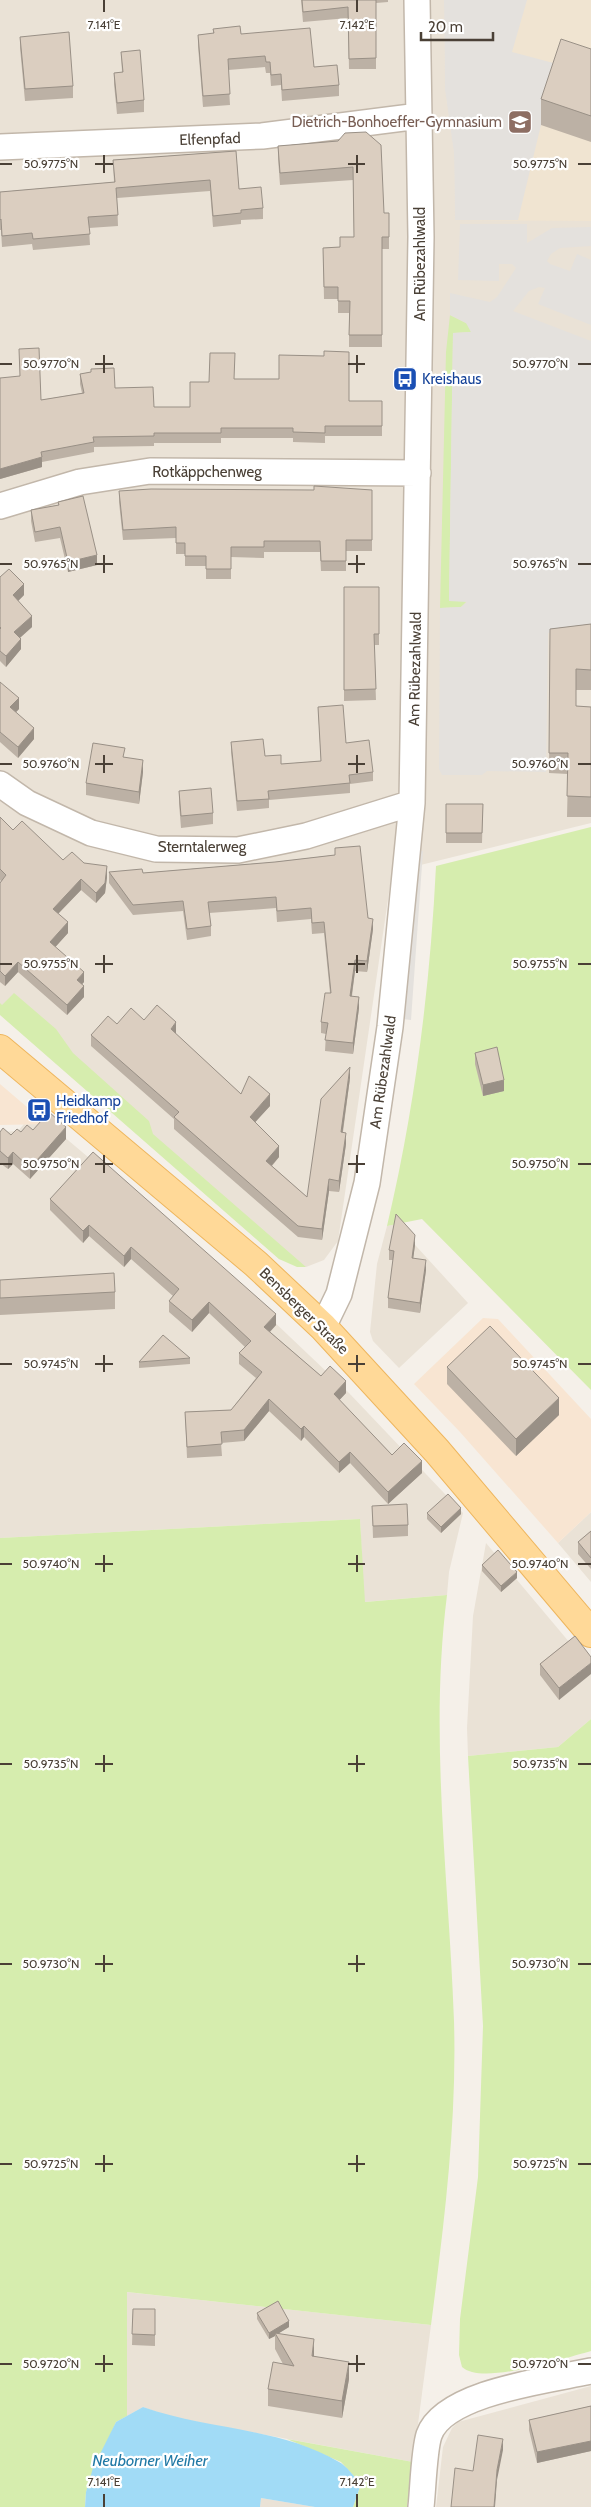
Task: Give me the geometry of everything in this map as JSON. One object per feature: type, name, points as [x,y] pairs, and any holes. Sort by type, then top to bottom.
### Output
[{"type":"main road","name":"Bensberger Straße","points":[[0,1049],[256,1264],[323,1327],[437,1451],[591,1632]]},
{"type":"street","name":"Am Rübezahlwald","points":[[323,1327],[339,1294],[367,1183],[390,1027],[412,804],[421,237],[417,0]]},
{"type":"street","name":"Elfenpfad","points":[[0,148],[262,136],[420,116]]},
{"type":"street","name":"Rotkäppchenweg","points":[[0,506],[80,482],[150,471],[418,473]]},
{"type":"street","name":"Sterntalerweg","points":[[0,784],[27,804],[90,833],[156,849],[238,850],[306,836],[412,804]]},
{"type":"street","points":[[421,2507],[429,2435],[441,2416],[479,2395],[591,2371]]},
{"type":"shaded area","points":[[0,0],[591,0],[591,823],[392,872],[338,1241],[324,1260],[306,1267],[279,1259],[0,1006]]},
{"type":"shaded area","name":"Dietrich-Bonhoeffer-Gymnasium","points":[[444,0],[591,0],[591,221],[455,220],[454,154],[445,90]]},
{"type":"shaded area","points":[[444,0],[527,0],[512,52],[561,65],[541,125],[518,220],[455,220],[454,154],[445,90]]},
{"type":"shaded area","points":[[460,224],[527,224],[527,243],[552,228],[591,227],[591,246],[560,248],[551,254],[547,261],[550,264],[570,271],[577,254],[591,260],[591,325],[538,304],[545,288],[539,287],[529,291],[513,311],[591,341],[591,628],[548,633],[546,772],[487,771],[482,775],[442,775],[439,769],[440,608],[461,607],[467,602],[449,601],[453,333],[471,332],[466,323],[450,315],[450,293],[490,302],[497,297],[516,268],[512,264],[499,264],[499,281],[458,280]]},
{"type":"shaded area","points":[[415,850],[423,851],[411,1020],[403,1019]]},
{"type":"shaded area","points":[[0,1084],[34,1113],[49,1124],[0,1125]]},
{"type":"shaded area","points":[[24,1124],[49,1124],[206,1257],[349,1393],[463,1513],[449,1572],[447,1595],[364,1602],[360,1519],[0,1538],[0,1132],[18,1131]]},
{"type":"shaded area","points":[[396,1224],[468,1303],[399,1368],[373,1341],[370,1332],[377,1264],[387,1226]]},
{"type":"shaded area","points":[[483,1318],[498,1319],[591,1419],[591,1512],[558,1543],[460,1432],[414,1384]]},
{"type":"shaded area","points":[[591,1512],[591,1582],[558,1543]]},
{"type":"shaded area","points":[[486,1543],[591,1668],[591,1719],[558,1747],[468,1756],[467,1728],[473,1616]]},
{"type":"shaded area","points":[[126,2292],[431,2325],[413,2462],[212,2425],[168,2416],[143,2407],[127,2416]]},
{"type":"shaded area","points":[[591,2386],[591,2507],[436,2507],[443,2447],[452,2428],[458,2422]]},
{"type":"shaded area","points":[[261,2498],[315,2507],[260,2507]]},
{"type":"green space","points":[[450,315],[468,324],[471,332],[453,333],[449,601],[467,601],[461,607],[440,608],[446,352]]},
{"type":"green space","points":[[591,827],[591,1390],[422,1219],[387,1226],[406,1137],[420,1047],[430,957],[436,866]]},
{"type":"green space","points":[[14,993],[56,1029],[73,1053],[149,1121],[153,1134],[306,1267],[297,1267],[279,1259],[0,1015],[0,1003],[2,1005]]},
{"type":"green space","points":[[360,1519],[365,1602],[447,1595],[442,1648],[440,1755],[452,1968],[454,2059],[449,2173],[431,2325],[127,2292],[127,2416],[116,2422],[86,2492],[85,2507],[0,2507],[0,1538]]},
{"type":"green space","points":[[591,1719],[591,2351],[524,2369],[487,2374],[472,2372],[462,2367],[459,2355],[460,2319],[478,2177],[483,2026],[468,1756],[558,1747]]},
{"type":"green space","points":[[287,2439],[413,2462],[407,2507],[353,2507],[361,2484],[341,2462]]},
{"type":"water","name":"Neuborner Weiher","points":[[143,2407],[167,2415],[268,2435],[316,2451],[342,2464],[361,2484],[353,2507],[315,2507],[261,2498],[260,2507],[85,2507],[86,2492],[93,2468],[116,2422]]},
{"type":"building","points":[[302,0],[376,0],[376,58],[349,59],[348,7],[303,12]]},
{"type":"building","points":[[240,26],[241,34],[310,28],[314,67],[337,65],[339,85],[282,90],[281,74],[271,75],[270,62],[266,62],[265,56],[228,59],[230,94],[203,96],[198,35],[214,33],[213,29]]},
{"type":"building","points":[[69,32],[73,86],[25,89],[20,37]]},
{"type":"building","points":[[561,39],[591,49],[591,116],[541,99]]},
{"type":"building","points":[[140,50],[144,100],[117,103],[114,73],[123,72],[121,52]]},
{"type":"building","points":[[366,132],[381,145],[384,213],[389,213],[389,237],[382,237],[382,335],[349,335],[350,301],[338,301],[338,287],[324,287],[323,248],[340,247],[340,237],[354,237],[353,167],[280,173],[278,146],[338,141],[345,133]]},
{"type":"building","points":[[236,151],[239,189],[261,187],[263,208],[241,210],[241,213],[213,216],[210,180],[116,188],[118,215],[88,217],[90,234],[33,239],[32,233],[2,236],[0,192],[115,182],[113,160]]},
{"type":"building","points":[[39,348],[41,400],[84,393],[80,374],[91,372],[91,369],[114,368],[115,388],[153,387],[154,407],[190,407],[190,382],[209,382],[210,353],[235,353],[234,379],[279,379],[279,355],[324,356],[324,351],[349,352],[349,401],[382,401],[382,426],[325,426],[325,433],[293,432],[293,428],[221,428],[221,433],[154,433],[154,436],[93,437],[94,442],[41,452],[42,457],[0,469],[0,378],[20,376],[19,349]]},
{"type":"building","points":[[314,486],[372,490],[372,540],[346,540],[346,561],[321,561],[320,541],[264,541],[264,547],[231,547],[231,569],[206,569],[206,556],[185,556],[185,543],[176,543],[176,527],[123,530],[119,491],[151,489],[314,490]]},
{"type":"building","points":[[83,496],[97,555],[68,562],[60,527],[35,532],[31,510],[59,505],[58,502]]},
{"type":"building","points":[[9,569],[24,584],[13,595],[32,616],[14,632],[21,639],[6,656],[0,651],[0,577]]},
{"type":"building","points":[[344,587],[379,587],[379,634],[374,634],[376,689],[344,690]]},
{"type":"building","points":[[591,624],[591,670],[576,669],[576,706],[591,707],[591,797],[567,796],[568,753],[549,753],[550,629]]},
{"type":"building","points":[[0,682],[19,698],[10,707],[34,728],[18,747],[0,732]]},
{"type":"building","points":[[343,705],[346,743],[369,740],[373,772],[349,775],[350,783],[268,791],[269,799],[237,801],[231,742],[263,739],[265,756],[281,755],[281,764],[321,761],[318,707]]},
{"type":"building","points":[[93,743],[125,748],[123,757],[143,760],[139,792],[86,783]]},
{"type":"building","points":[[211,788],[213,813],[181,816],[179,791]]},
{"type":"building","points":[[446,804],[483,804],[482,833],[446,833]]},
{"type":"building","points":[[0,817],[13,830],[22,821],[63,860],[72,852],[84,863],[107,866],[105,883],[96,893],[81,879],[53,909],[68,922],[50,942],[84,972],[77,980],[84,986],[67,1005],[18,962],[5,976],[0,971],[0,883],[6,875],[0,869]]},
{"type":"building","points":[[360,846],[368,918],[373,919],[367,961],[355,960],[350,996],[359,997],[353,1043],[325,1040],[328,1023],[321,1022],[325,993],[331,993],[324,922],[312,923],[311,908],[277,911],[276,897],[208,902],[211,926],[187,929],[183,901],[133,905],[109,872],[142,869],[143,873],[275,862],[335,855],[335,848]]},
{"type":"building","points":[[157,1005],[176,1022],[171,1029],[241,1094],[249,1076],[270,1094],[250,1117],[279,1146],[266,1161],[307,1197],[321,1099],[350,1067],[341,1132],[346,1133],[339,1181],[329,1179],[322,1229],[298,1226],[174,1117],[179,1112],[91,1035],[108,1016],[117,1024],[131,1008],[144,1020]]},
{"type":"building","points":[[497,1047],[504,1080],[483,1085],[475,1053]]},
{"type":"building","points":[[49,1112],[66,1127],[30,1168],[13,1152],[8,1158],[0,1151],[0,1132],[3,1128],[11,1135],[17,1129],[21,1132],[27,1125],[33,1130]]},
{"type":"building","points":[[93,1152],[276,1314],[264,1327],[321,1376],[330,1366],[346,1381],[334,1394],[392,1455],[404,1443],[422,1461],[388,1492],[350,1452],[339,1462],[304,1426],[301,1429],[269,1399],[244,1430],[221,1432],[222,1444],[187,1447],[185,1412],[231,1410],[262,1372],[239,1353],[251,1341],[209,1302],[192,1320],[169,1301],[179,1289],[131,1247],[124,1256],[89,1225],[83,1231],[50,1199]]},
{"type":"building","points":[[396,1214],[415,1235],[412,1258],[426,1260],[420,1303],[388,1298],[394,1251],[389,1250]]},
{"type":"building","points":[[114,1273],[115,1292],[0,1298],[0,1280]]},
{"type":"building","points":[[490,1326],[559,1398],[516,1439],[447,1367]]},
{"type":"building","points":[[163,1335],[190,1358],[139,1362]]},
{"type":"building","points":[[448,1494],[461,1508],[441,1527],[427,1513]]},
{"type":"building","points":[[407,1504],[408,1525],[373,1526],[372,1506]]},
{"type":"building","points":[[591,1531],[591,1558],[578,1542]]},
{"type":"building","points":[[498,1550],[517,1572],[501,1586],[482,1565]]},
{"type":"building","points":[[575,1636],[591,1657],[591,1663],[559,1688],[540,1664]]},
{"type":"building","points":[[278,2301],[289,2321],[269,2333],[257,2313]]},
{"type":"building","points":[[133,2309],[155,2309],[155,2335],[132,2334]]},
{"type":"building","points":[[275,2333],[314,2339],[312,2356],[349,2362],[342,2401],[268,2389],[273,2362],[294,2366]]},
{"type":"building","points":[[591,2406],[591,2441],[537,2452],[529,2420]]},
{"type":"building","points":[[478,2435],[503,2439],[497,2470],[494,2507],[451,2507],[455,2468],[473,2471]]},
{"type":"place","name":"Dietrich-Bonhoeffer-Gymnasium","points":[[520,122]]},
{"type":"place","name":"Kreishaus","points":[[405,379]]},
{"type":"place","name":"Heidkamp Friedhof","points":[[39,1110]]}]
